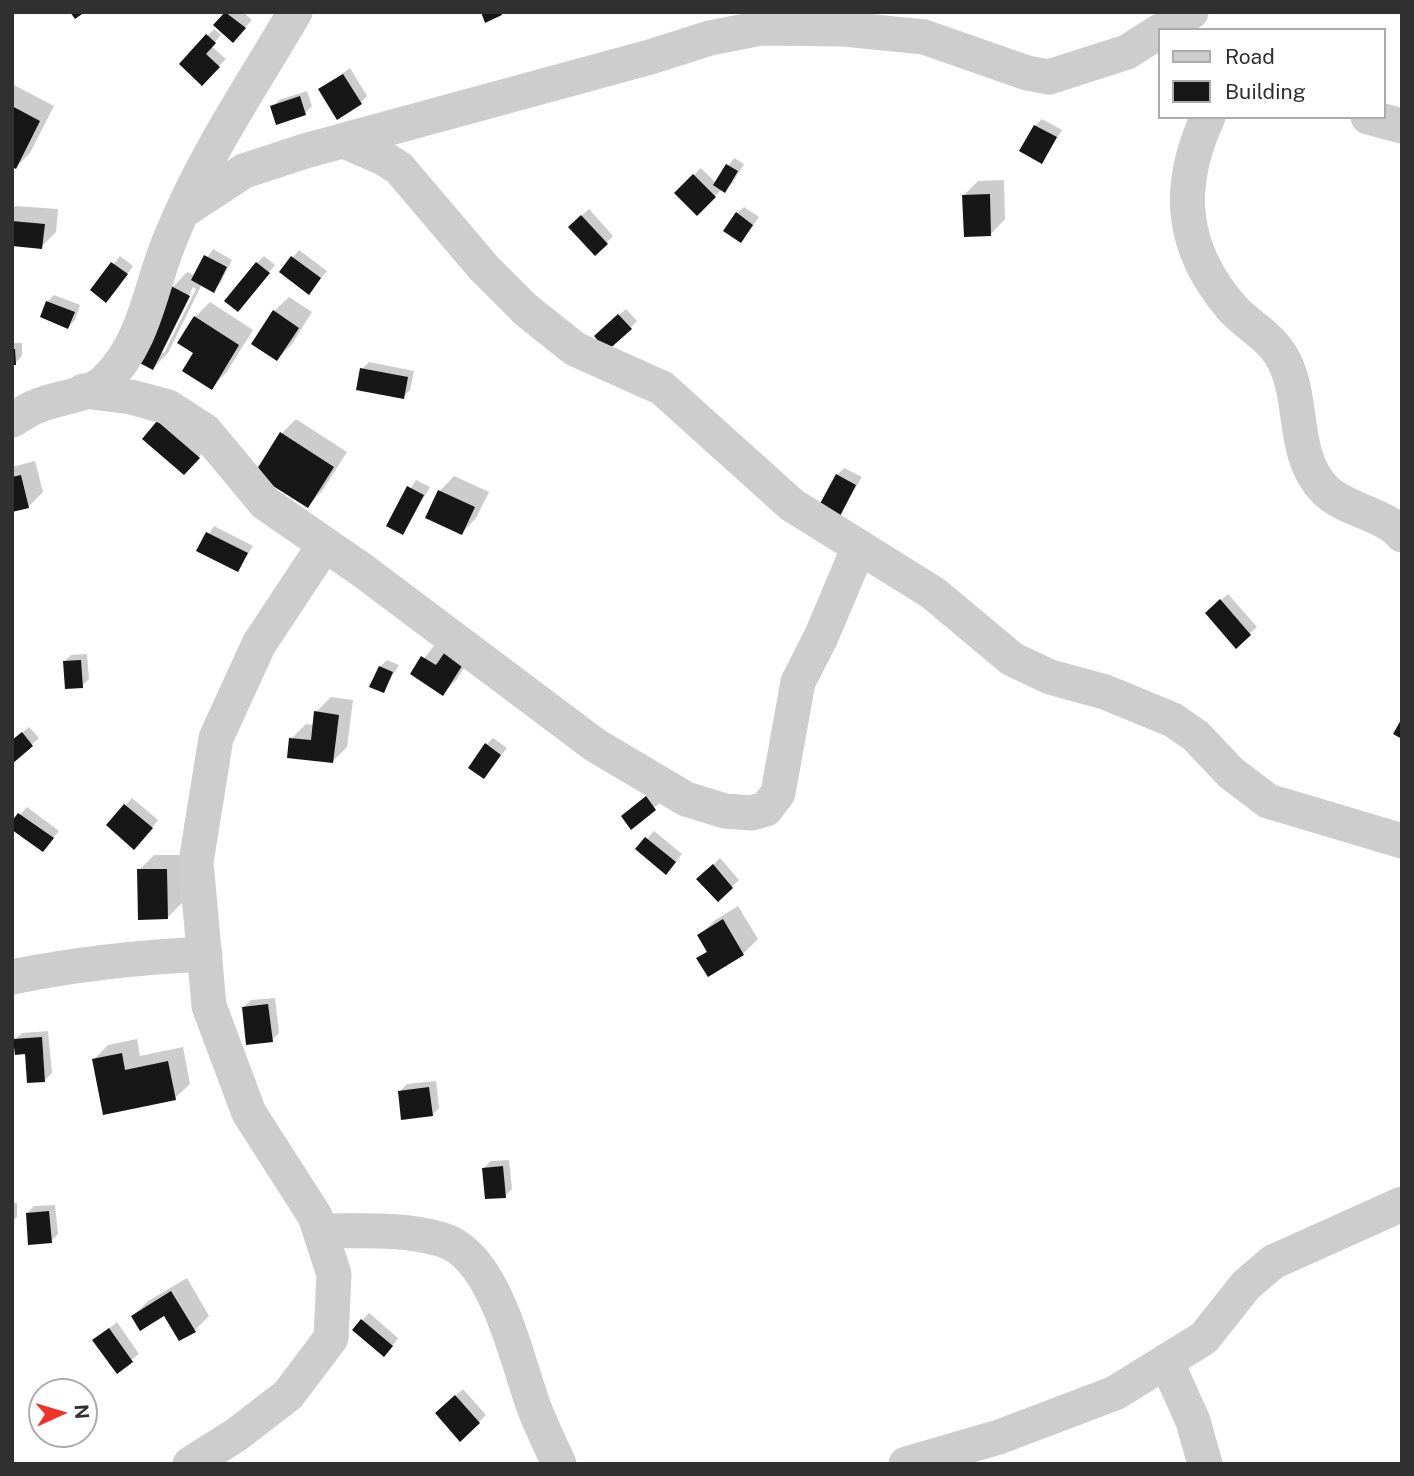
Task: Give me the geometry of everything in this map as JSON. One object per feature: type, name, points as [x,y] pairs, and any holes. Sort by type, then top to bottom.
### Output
[{"type":"street","points":[[20,409],[103,383],[131,348],[150,301],[170,237],[221,135],[295,12]]},
{"type":"street","points":[[183,211],[244,171],[344,141],[526,93],[710,38],[761,28],[870,22],[931,26],[1027,73],[1049,77],[1127,52],[1158,35]]},
{"type":"street","points":[[1207,119],[1198,138],[1185,208],[1191,239],[1204,269],[1233,310],[1272,340],[1286,365],[1309,469],[1325,490],[1351,508],[1400,531]]},
{"type":"street","points":[[1376,119],[1402,126]]},
{"type":"street","points":[[344,141],[399,168],[484,268],[536,318],[575,349],[662,388],[792,505],[933,593],[1012,659],[1050,677],[1105,692],[1173,720],[1196,736],[1230,773],[1268,801],[1402,841]]},
{"type":"street","points":[[83,391],[131,397],[168,407],[205,431],[265,503],[325,544],[595,745],[686,799],[725,811],[751,813],[766,809],[778,793],[798,682],[821,637],[859,547]]},
{"type":"street","points":[[190,1464],[236,1435],[288,1395],[331,1338],[334,1274],[315,1216],[249,1113],[209,1006],[196,862],[216,738],[259,644],[325,544]]},
{"type":"street","points":[[12,977],[80,964],[205,954]]},
{"type":"street","points":[[905,1464],[1062,1415],[1115,1393],[1204,1338],[1246,1284],[1273,1262],[1402,1204]]},
{"type":"street","points":[[320,1231],[409,1234],[446,1241],[474,1262],[496,1300],[535,1411],[559,1464]]},
{"type":"street","points":[[1167,1362],[1193,1420],[1205,1464]]},
{"type":"building","points":[[70,12],[85,12],[75,19]]},
{"type":"building","points":[[225,12],[246,28],[233,43],[213,25]]},
{"type":"building","points":[[481,12],[501,12],[502,15],[485,23]]},
{"type":"building","points":[[206,34],[216,43],[206,54],[220,67],[202,86],[179,64]]},
{"type":"building","points":[[343,74],[362,104],[337,120],[318,89]]},
{"type":"building","points":[[300,96],[306,115],[276,125],[270,106]]},
{"type":"building","points":[[12,106],[40,121],[16,169],[12,167]]},
{"type":"building","points":[[1034,125],[1057,137],[1042,164],[1019,151]]},
{"type":"building","points":[[726,164],[738,171],[725,193],[713,185]]},
{"type":"building","points":[[693,174],[716,197],[697,216],[674,193]]},
{"type":"building","points":[[990,194],[991,236],[964,237],[962,195]]},
{"type":"building","points":[[736,212],[753,225],[741,243],[723,231]]},
{"type":"building","points":[[581,215],[608,244],[595,256],[568,227]]},
{"type":"building","points":[[12,221],[45,224],[42,249],[12,246]]},
{"type":"building","points":[[204,255],[227,267],[214,293],[191,280]]},
{"type":"building","points":[[291,256],[321,278],[309,295],[279,272]]},
{"type":"building","points":[[111,262],[128,274],[106,303],[90,290]]},
{"type":"building","points":[[256,262],[270,273],[238,312],[224,301]]},
{"type":"building","points":[[171,286],[190,296],[153,370],[134,360]]},
{"type":"building","points":[[46,301],[75,312],[68,329],[40,317]]},
{"type":"building","points":[[273,310],[299,328],[277,361],[251,344]]},
{"type":"building","points":[[618,314],[632,329],[607,351],[594,336]]},
{"type":"building","points":[[194,316],[239,345],[212,390],[182,371],[193,353],[177,343]]},
{"type":"building","points":[[12,349],[15,349],[16,365],[12,365]]},
{"type":"building","points":[[360,368],[408,377],[404,399],[356,390]]},
{"type":"building","points":[[157,421],[200,458],[184,475],[142,439]]},
{"type":"building","points":[[280,432],[334,467],[308,508],[254,474]]},
{"type":"building","points":[[836,474],[856,485],[837,522],[816,511]]},
{"type":"building","points":[[21,475],[29,508],[12,512],[12,477]]},
{"type":"building","points":[[407,486],[424,495],[403,535],[386,526]]},
{"type":"building","points":[[438,490],[475,507],[462,535],[425,518]]},
{"type":"building","points":[[206,532],[248,553],[238,572],[196,551]]},
{"type":"building","points":[[1220,599],[1251,635],[1236,649],[1205,613]]},
{"type":"building","points":[[449,646],[467,658],[443,696],[410,674],[421,656],[436,665]]},
{"type":"building","points":[[81,660],[83,688],[65,689],[63,661]]},
{"type":"building","points":[[379,666],[393,672],[384,693],[369,687]]},
{"type":"building","points":[[314,711],[339,715],[333,763],[287,758],[289,738],[311,740]]},
{"type":"building","points":[[1402,718],[1402,739],[1393,734]]},
{"type":"building","points":[[22,732],[33,746],[12,764],[12,740]]},
{"type":"building","points":[[485,743],[501,755],[484,779],[468,768]]},
{"type":"building","points":[[646,796],[656,810],[631,830],[621,816]]},
{"type":"building","points":[[124,804],[153,828],[134,850],[106,825]]},
{"type":"building","points":[[18,813],[54,838],[43,852],[12,830],[12,821]]},
{"type":"building","points":[[645,837],[676,862],[666,875],[635,849]]},
{"type":"building","points":[[713,864],[733,888],[718,902],[696,879]]},
{"type":"building","points":[[137,869],[167,869],[168,919],[138,920]]},
{"type":"building","points":[[723,919],[744,955],[708,977],[696,958],[707,952],[697,935]]},
{"type":"building","points":[[268,1004],[273,1042],[246,1045],[242,1007]]},
{"type":"building","points":[[42,1037],[45,1082],[27,1083],[25,1054],[15,1055],[13,1039]]},
{"type":"building","points":[[122,1053],[125,1070],[168,1061],[176,1100],[103,1115],[92,1059]]},
{"type":"building","points":[[429,1087],[433,1116],[401,1120],[398,1091]]},
{"type":"building","points":[[503,1166],[506,1198],[485,1199],[482,1168]]},
{"type":"building","points":[[49,1211],[52,1243],[28,1245],[26,1213]]},
{"type":"building","points":[[171,1291],[196,1332],[179,1341],[164,1316],[140,1331],[131,1316]]},
{"type":"building","points":[[361,1319],[393,1346],[384,1357],[352,1330]]},
{"type":"building","points":[[109,1328],[133,1362],[117,1374],[92,1340]]},
{"type":"building","points":[[455,1395],[480,1423],[460,1442],[435,1413]]}]
